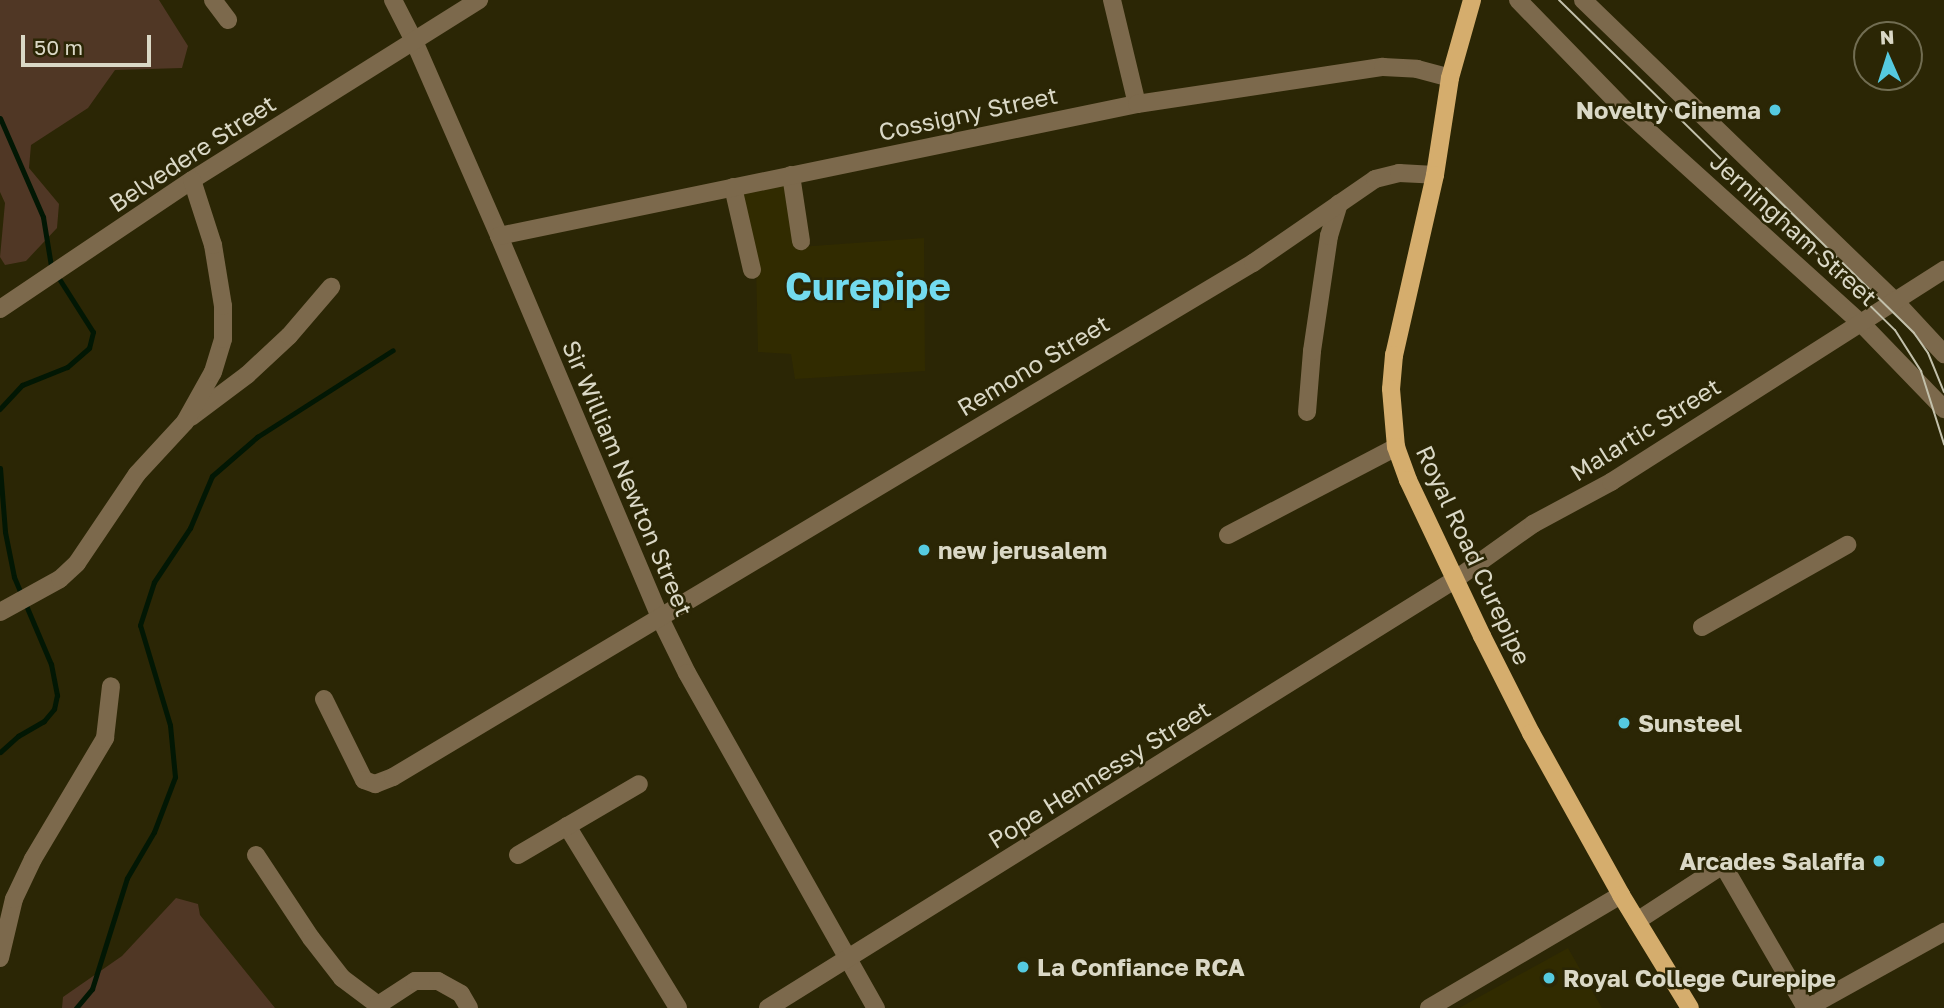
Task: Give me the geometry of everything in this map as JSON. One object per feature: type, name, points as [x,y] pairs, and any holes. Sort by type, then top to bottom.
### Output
[{"type":"main road","name":"Royal Road Curepipe","points":[[1472,0],[1450,78],[1435,175],[1394,355],[1391,389],[1396,447],[1408,480],[1531,733],[1621,895],[1690,1008]]},
{"type":"street","points":[[213,0],[228,20]]},
{"type":"street","name":"Sir William Newton Street","points":[[393,0],[414,41],[499,236],[660,618],[687,673],[876,1008]]},
{"type":"street","name":"Belvedere Street","points":[[0,309],[192,180],[479,0]]},
{"type":"street","points":[[1112,0],[1137,104]]},
{"type":"street","name":"Jerningham Street","points":[[1518,0],[1626,111],[1861,323],[1944,409]]},
{"type":"street","name":"Jerningham Street","points":[[1583,0],[1894,300],[1944,354]]},
{"type":"street","name":"Cossigny Street","points":[[499,236],[1137,104],[1383,67],[1417,69],[1450,78]]},
{"type":"street","name":"Remono Street","points":[[324,699],[364,780],[375,784],[393,777],[1253,263],[1375,179],[1399,173],[1435,175]]},
{"type":"street","points":[[791,175],[801,240]]},
{"type":"street","points":[[185,422],[213,372],[223,339],[220,277],[192,180]]},
{"type":"street","points":[[733,187],[752,270]]},
{"type":"street","points":[[1307,412],[1312,351],[1329,236],[1339,204]]},
{"type":"street","name":"Malartic Street","points":[[1456,579],[1533,524],[1611,482],[1944,270]]},
{"type":"street","points":[[6,608],[60,579],[78,563],[137,474],[185,422],[247,375],[289,336],[331,287]]},
{"type":"street","points":[[1228,535],[1396,447]]},
{"type":"street","points":[[1702,626],[1847,545]]},
{"type":"street","name":"Pope Hennessy Street","points":[[768,1008],[1456,579]]},
{"type":"street","points":[[0,958],[14,899],[105,738],[111,686]]},
{"type":"street","points":[[518,855],[639,784]]},
{"type":"street","points":[[567,826],[678,1008]]},
{"type":"street","points":[[256,855],[311,938],[342,978],[377,1007],[415,981],[438,981],[461,994],[469,1008]]},
{"type":"street","points":[[1637,921],[1723,865],[1807,1008],[1944,932]]},
{"type":"street","points":[[1429,1008],[1621,895]]},
{"type":"shaded area","points":[[0,0],[159,0],[188,46],[182,68],[115,70],[88,108],[31,145],[29,168],[59,204],[57,228],[26,261],[5,265],[0,257],[5,203],[0,192]]},
{"type":"shaded area","points":[[788,181],[799,247],[924,238],[925,371],[795,379],[791,354],[758,352],[756,265],[740,191]]},
{"type":"shaded area","points":[[176,898],[198,904],[200,915],[275,1008],[62,1008],[63,997],[122,956]]},
{"type":"shaded area","name":"Royal College Curepipe","points":[[1568,948],[1602,1008],[1459,1008]]},
{"type":"waterway","points":[[0,118],[43,217],[51,266],[93,332],[89,348],[67,367],[22,385],[0,409]]},
{"type":"waterway","points":[[76,1008],[92,989],[127,878],[154,832],[175,777],[170,725],[140,625],[154,582],[190,528],[212,476],[257,437],[393,350]]},
{"type":"waterway","points":[[0,468],[5,532],[14,577],[51,664],[57,695],[54,709],[44,721],[18,736],[0,752]]},
{"type":"tram line","points":[[1559,0],[1895,330],[1921,371],[1944,444]]},
{"type":"tram line","points":[[1766,188],[1914,333],[1928,353],[1944,392]]},
{"type":"place","name":"Novelty Cinema","points":[[1775,110]]},
{"type":"place","name":"new jerusalem","points":[[924,550]]},
{"type":"place","name":"Sunsteel","points":[[1624,723]]},
{"type":"place","name":"Arcades Salaffa","points":[[1879,861]]},
{"type":"place","name":"La Confiance RCA","points":[[1023,967]]},
{"type":"place","name":"Royal College Curepipe","points":[[1549,978]]},
{"type":"district","name":"Curepipe","points":[[868,286]]}]
